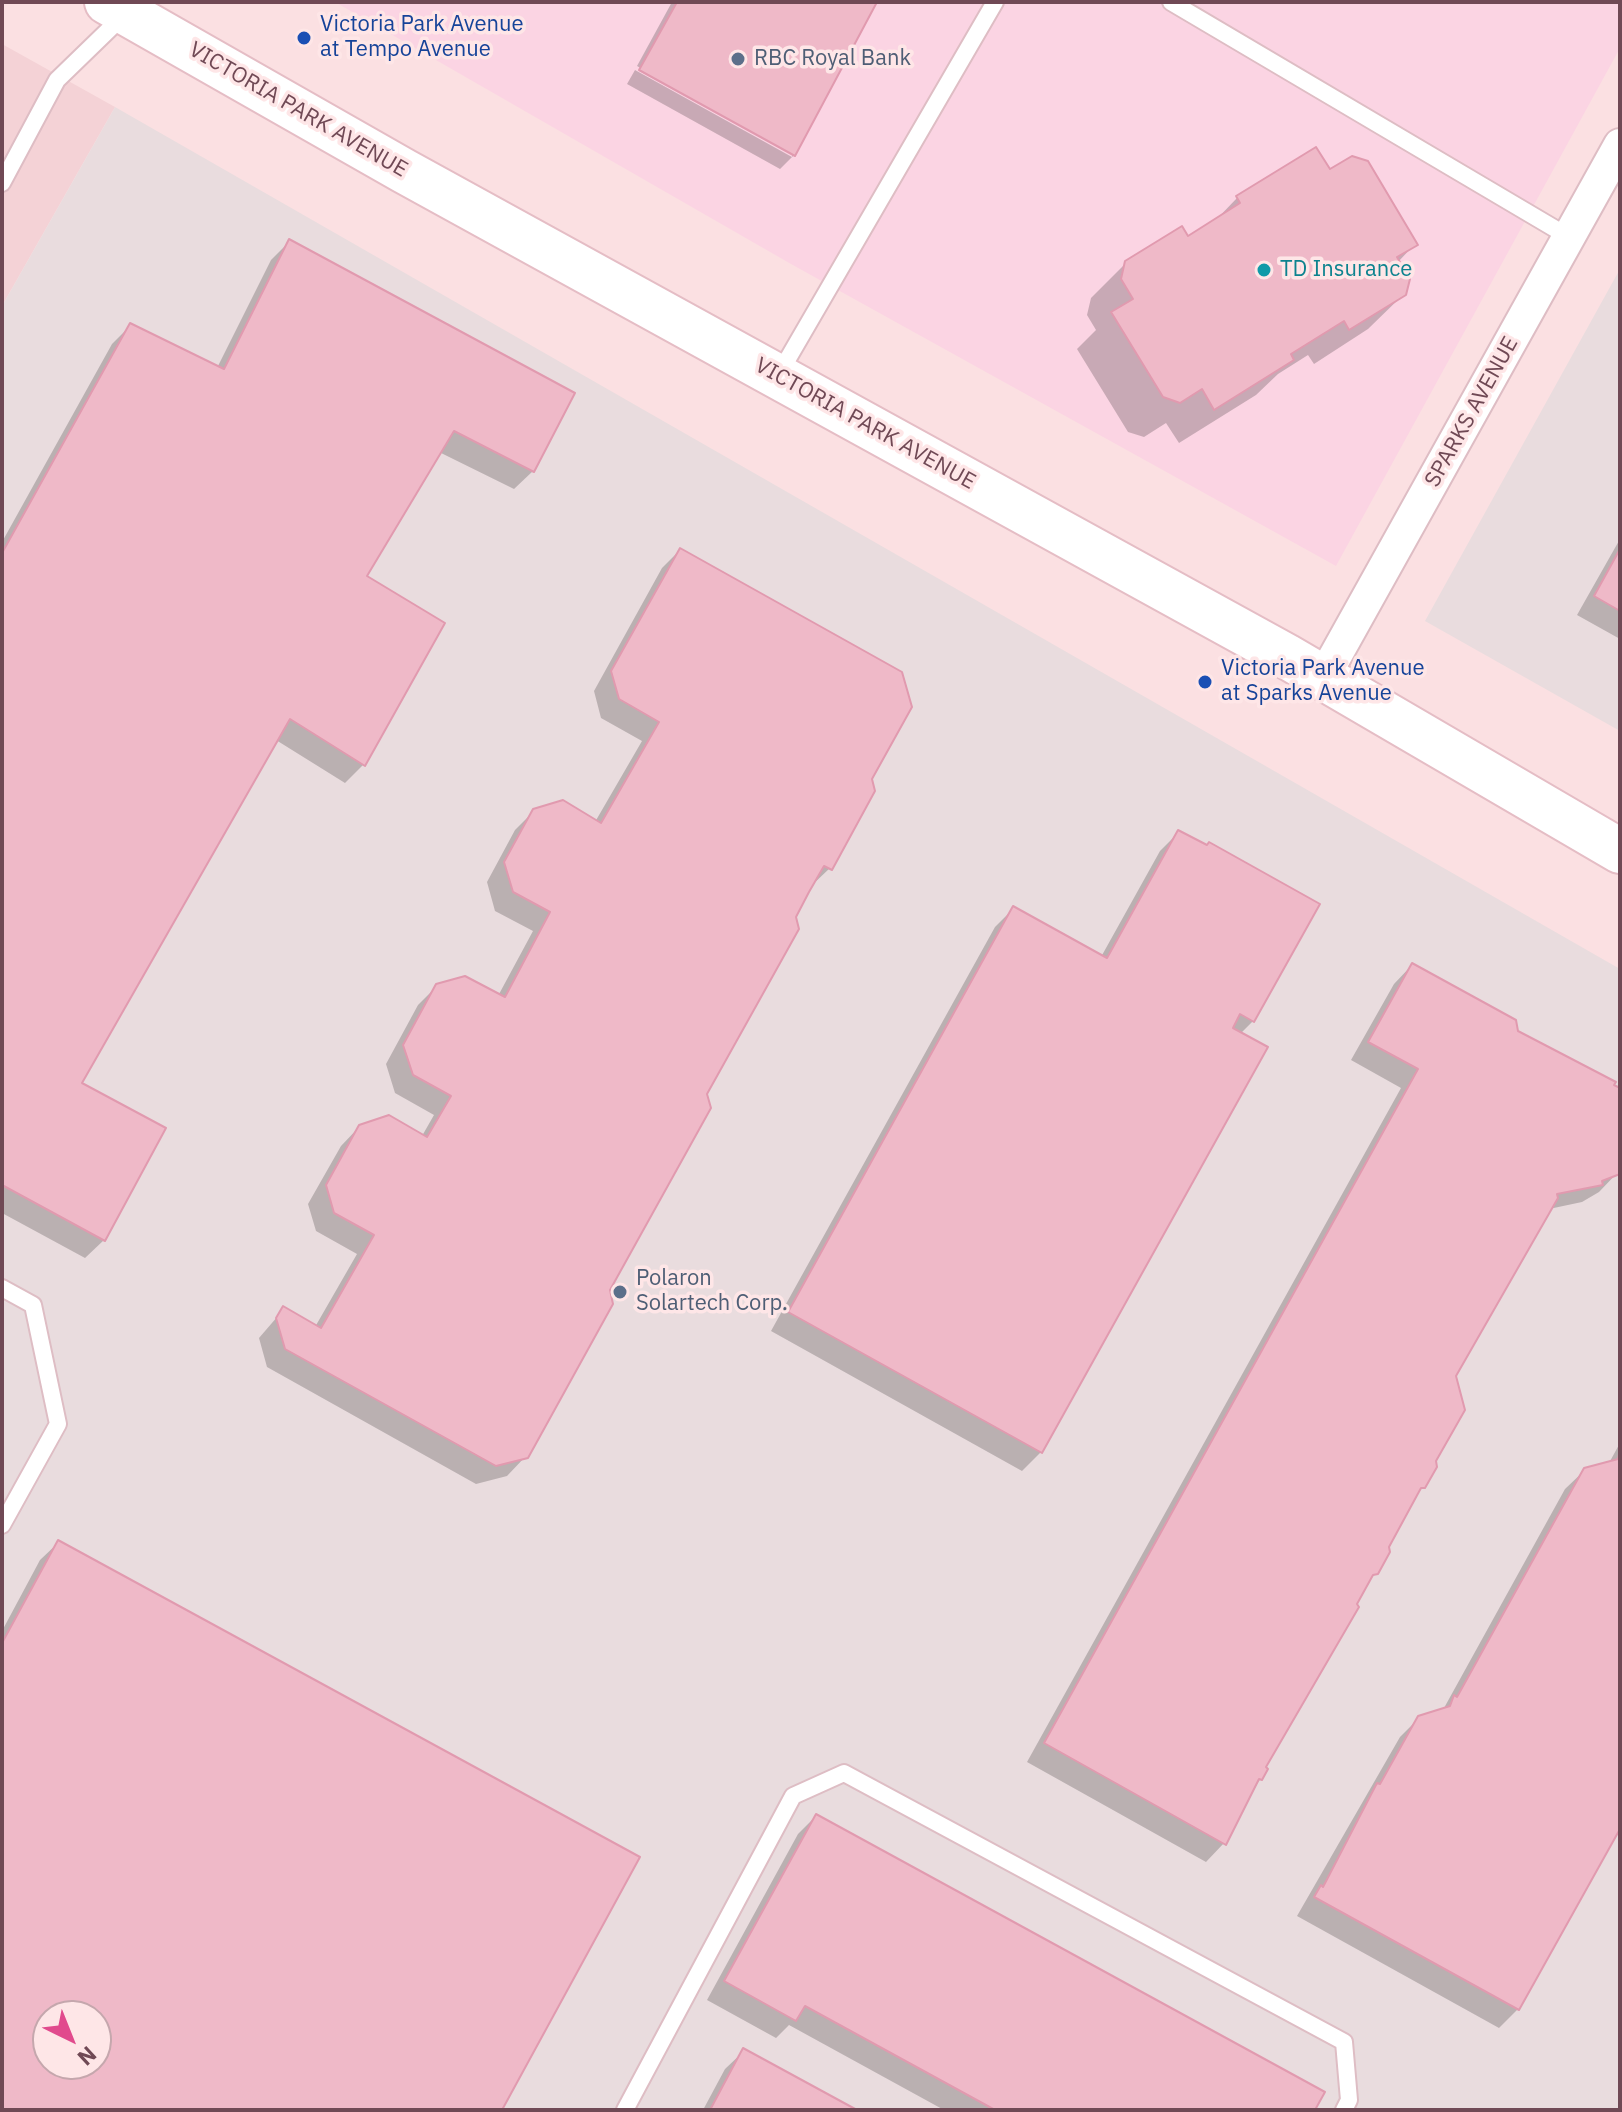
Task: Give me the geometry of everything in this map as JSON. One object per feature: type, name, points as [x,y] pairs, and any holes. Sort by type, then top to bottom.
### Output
[{"type":"main road","name":"VICTORIA PARK AVENUE","points":[[123,5],[404,171],[1323,678],[1620,851]]},
{"type":"street","name":"SPARKS AVENUE","points":[[1323,678],[1620,145]]},
{"type":"lane","points":[[778,376],[995,2]]},
{"type":"lane","points":[[1171,2],[1569,237]]},
{"type":"lane","points":[[2,183],[57,80],[123,5]]},
{"type":"lane","points":[[2,1288],[33,1305],[58,1424],[2,1525]]},
{"type":"lane","points":[[625,2110],[793,1796],[844,1773],[1344,2042],[1349,2100],[1344,2110]]},
{"type":"shaded area","points":[[335,2],[1620,2],[1620,48],[1336,566],[791,264]]},
{"type":"shaded area","points":[[2,44],[115,107],[2,306]]},
{"type":"shaded area","points":[[115,107],[1620,969],[1620,2110],[2,2110],[2,306]]},
{"type":"shaded area","points":[[1620,269],[1620,731],[1425,621]]},
{"type":"building","points":[[677,2],[877,2],[795,156],[639,70]]},
{"type":"building","name":"TD Insurance","points":[[1316,147],[1330,169],[1352,156],[1368,161],[1418,245],[1397,257],[1410,279],[1406,295],[1349,330],[1344,321],[1291,354],[1294,360],[1214,410],[1202,389],[1180,403],[1163,397],[1111,312],[1133,299],[1121,279],[1125,261],[1182,226],[1188,236],[1240,203],[1236,196]]},
{"type":"building","points":[[289,239],[575,393],[534,472],[454,431],[367,576],[445,623],[365,766],[290,719],[82,1083],[166,1128],[105,1241],[2,1185],[2,553],[130,323],[224,369]]},
{"type":"building","points":[[680,548],[902,672],[912,707],[872,779],[875,791],[832,870],[824,866],[809,892],[796,917],[799,929],[707,1094],[711,1108],[610,1290],[613,1304],[528,1458],[496,1466],[285,1349],[276,1318],[283,1306],[321,1328],[374,1235],[334,1213],[326,1185],[359,1125],[389,1115],[427,1137],[451,1096],[413,1075],[403,1045],[436,984],[465,976],[505,997],[550,912],[513,892],[504,862],[533,809],[563,800],[601,823],[659,722],[619,699],[611,671]]},
{"type":"building","points":[[1620,549],[1620,611],[1594,596]]},
{"type":"building","points":[[1178,830],[1207,845],[1209,842],[1320,904],[1254,1022],[1240,1014],[1233,1028],[1268,1047],[1042,1453],[788,1312],[1013,906],[1107,958]]},
{"type":"building","points":[[1412,963],[1516,1020],[1518,1031],[1616,1082],[1614,1085],[1620,1088],[1620,1174],[1602,1181],[1603,1185],[1557,1194],[1558,1198],[1456,1376],[1465,1410],[1436,1461],[1437,1467],[1425,1488],[1421,1488],[1378,1574],[1373,1575],[1357,1604],[1359,1607],[1266,1767],[1268,1769],[1262,1780],[1259,1779],[1226,1845],[1044,1743],[1418,1069],[1368,1042]]},
{"type":"building","points":[[1620,1450],[1620,1829],[1519,2010],[1314,1897],[1321,1885],[1323,1887],[1377,1783],[1380,1784],[1418,1716],[1450,1706],[1454,1695],[1457,1697],[1584,1468],[1618,1459]]},
{"type":"building","points":[[58,1540],[640,1857],[502,2110],[2,2110],[2,1643]]},
{"type":"building","points":[[816,1814],[1325,2092],[1315,2110],[995,2110],[805,2006],[796,2021],[724,1981]]},
{"type":"building","points":[[743,2048],[857,2110],[710,2110]]},
{"type":"place","name":"Victoria Park Avenue at Tempo Avenue","points":[[304,38]]},
{"type":"place","name":"RBC Royal Bank","points":[[738,59]]},
{"type":"place","name":"TD Insurance","points":[[1264,270]]},
{"type":"place","name":"Victoria Park Avenue at Sparks Avenue","points":[[1205,682]]},
{"type":"place","name":"Polaron Solartech Corp.","points":[[620,1292]]}]
